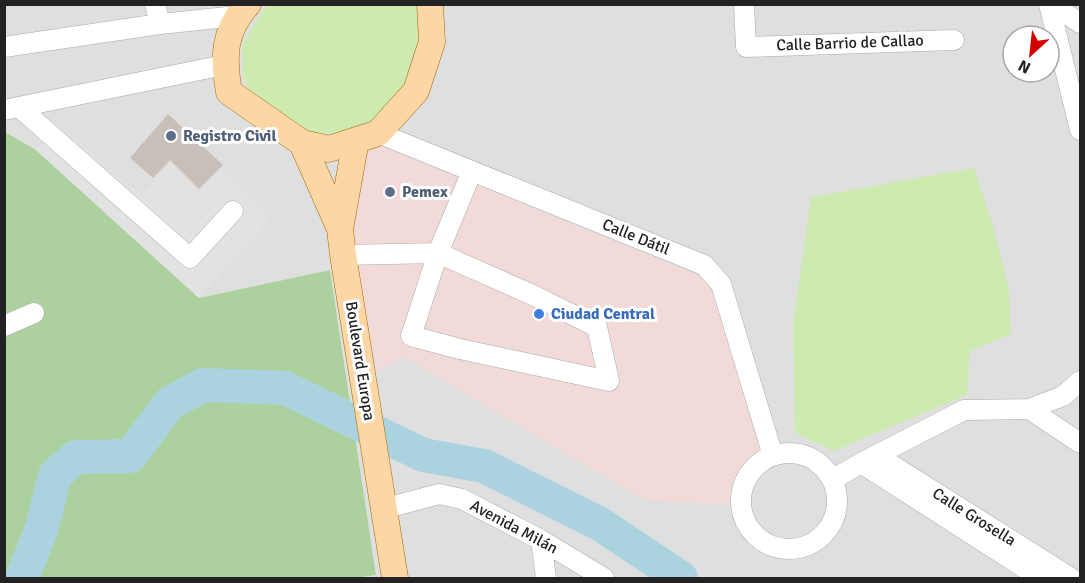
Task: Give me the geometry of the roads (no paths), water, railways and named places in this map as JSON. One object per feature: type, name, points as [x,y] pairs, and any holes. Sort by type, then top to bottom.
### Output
[{"type":"main road","points":[[243,10],[227,43],[224,65],[229,92],[302,143],[329,149],[367,136],[416,92],[432,42],[430,4]]},
{"type":"main road","name":"Boulevard Europa","points":[[340,229],[367,136]]},
{"type":"main road","name":"Boulevard Europa","points":[[302,143],[340,229],[342,255],[395,579]]},
{"type":"street","name":"Calle Barrio de Callao","points":[[744,4],[746,47],[954,40]]},
{"type":"street","points":[[1050,4],[1080,23]]},
{"type":"street","points":[[1050,4],[1080,130]]},
{"type":"street","points":[[8,44],[158,14],[243,10]]},
{"type":"street","points":[[12,109],[224,65]]},
{"type":"street","points":[[12,109],[190,258],[232,211]]},
{"type":"street","name":"Calle Dátil","points":[[367,136],[472,171],[704,265],[721,284],[773,456]]},
{"type":"street","points":[[342,255],[438,253],[537,297],[597,327],[609,381],[411,336],[438,253],[472,171]]},
{"type":"street","points":[[4,326],[34,313]]},
{"type":"street","points":[[832,480],[964,410],[1029,410],[1063,396],[1080,381]]},
{"type":"street","points":[[1029,410],[1080,443]]},
{"type":"street","points":[[787,453],[801,455],[813,460],[832,480],[837,496],[836,513],[829,528],[818,540],[803,548],[786,550],[770,546],[756,537],[746,524],[741,508],[741,491],[747,476],[758,463],[787,453]]},
{"type":"street","name":"Calle Grosella","points":[[868,459],[1040,579]]},
{"type":"street","name":"Calle Grosella","points":[[868,459],[1071,579]]},
{"type":"street","name":"Avenida Milán","points":[[382,501],[440,494],[462,499],[541,540],[604,579]]},
{"type":"street","points":[[541,540],[546,579]]},
{"type":"waterway","points":[[22,578],[42,528],[55,475],[76,457],[130,456],[170,403],[203,385],[285,388],[423,455],[484,466],[600,524],[681,578]]},
{"type":"place","name":"Registro Civil","points":[[171,136]]},
{"type":"place","name":"Pemex","points":[[390,192]]},
{"type":"place","name":"Ciudad Central","points":[[539,314]]}]
